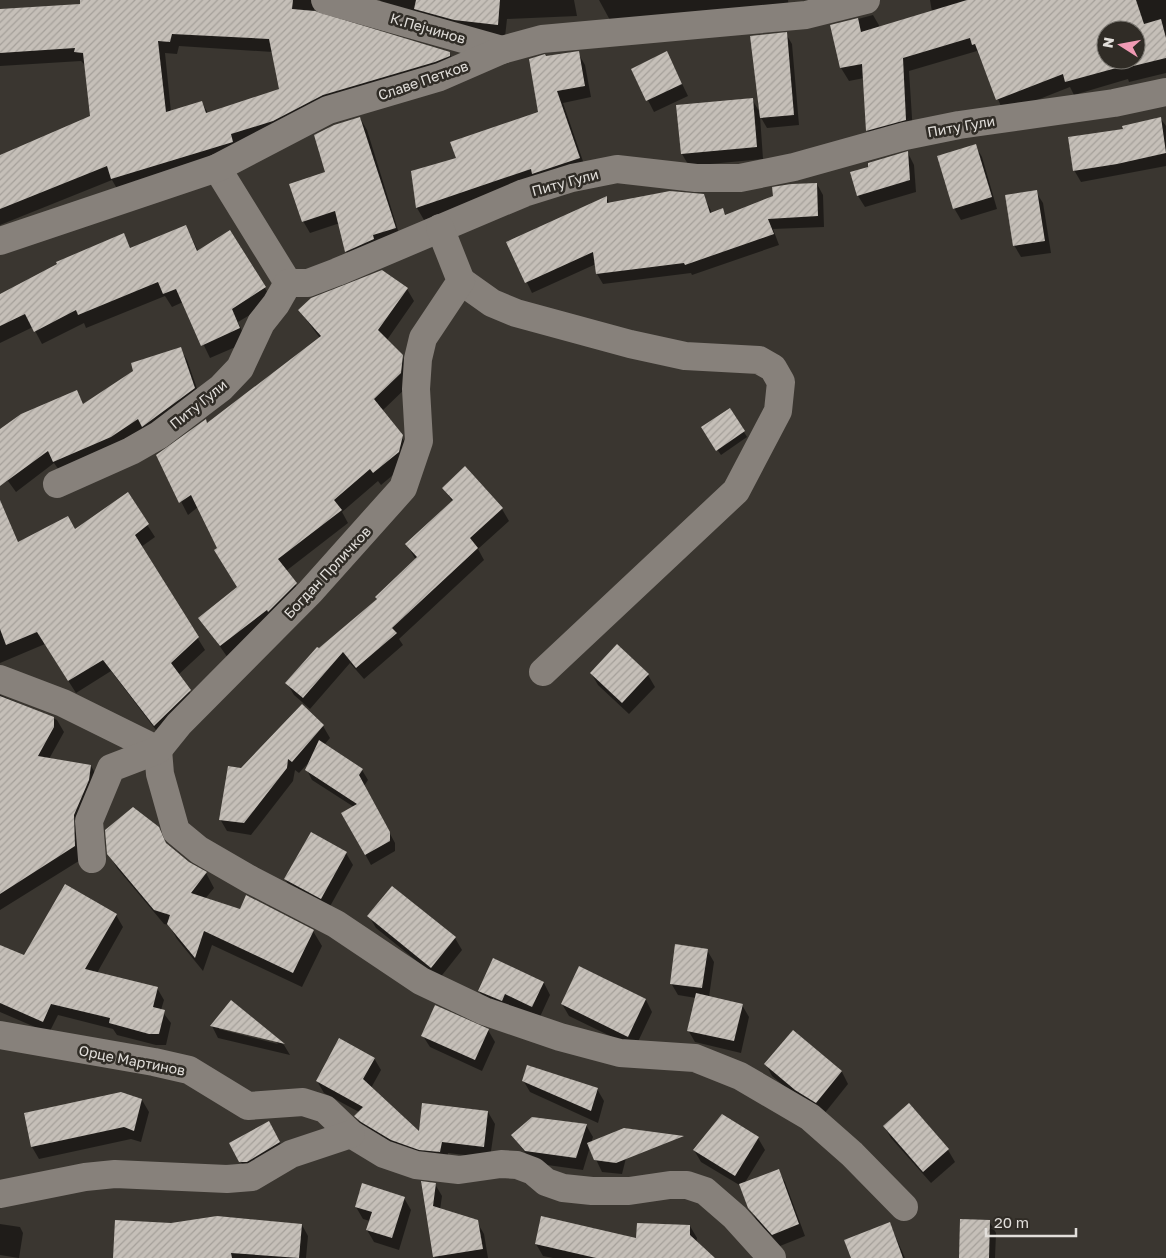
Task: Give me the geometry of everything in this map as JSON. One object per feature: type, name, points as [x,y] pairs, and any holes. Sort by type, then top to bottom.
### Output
[{"type":"street","name":"К.Пејчинов","points":[[325,0],[502,50]]},
{"type":"street","name":"Славе Петков","points":[[0,241],[217,168],[328,110],[440,77],[502,50],[542,39],[806,15],[866,0]]},
{"type":"street","name":"Питу Гули","points":[[57,484],[131,451],[159,434],[221,388],[240,368],[261,323],[276,304],[288,284],[308,283],[524,193],[572,178],[617,169],[696,178],[740,178],[794,167],[905,136],[959,125],[1114,104],[1166,92]]},
{"type":"street","points":[[217,168],[288,284]]},
{"type":"street","points":[[440,228],[461,281],[492,303],[516,313],[630,344],[684,356],[760,360],[773,368],[781,382],[778,411],[736,491],[543,672]]},
{"type":"street","name":"Богдан Прличков","points":[[158,750],[179,724],[310,592],[403,488],[419,441],[416,389],[418,359],[423,338],[461,281]]},
{"type":"street","points":[[0,679],[63,703],[158,750]]},
{"type":"street","points":[[92,859],[89,821],[111,768],[158,750]]},
{"type":"street","points":[[158,750],[160,774],[176,831],[199,850],[251,880],[336,924],[421,981],[484,1011],[560,1037],[620,1053],[694,1058],[740,1076],[810,1117],[852,1154],[904,1207]]},
{"type":"street","name":"Орце Мартинов","points":[[0,1035],[189,1070],[248,1106],[303,1102],[325,1109],[351,1134],[398,1160],[436,1169],[459,1170],[502,1164],[516,1165],[533,1171],[546,1182],[562,1188],[592,1191],[629,1191],[670,1185],[687,1185],[705,1191],[735,1217],[772,1258]]},
{"type":"street","points":[[0,1194],[85,1177],[115,1174],[227,1179],[252,1177],[291,1154],[351,1134]]},
{"type":"building","points":[[80,0],[293,0],[292,9],[315,11],[450,52],[450,56],[323,95],[273,121],[231,134],[233,142],[111,179],[107,166],[0,209],[0,155],[90,116],[83,53],[74,52],[75,48],[0,53],[0,9],[80,4]],"holes":[[[172,34],[269,39],[279,89],[206,113],[202,101],[166,112],[158,41],[170,42]]]},
{"type":"building","points":[[416,0],[500,0],[498,25],[454,20],[414,9]]},
{"type":"building","points":[[967,0],[1136,0],[1143,20],[1096,20],[1096,70],[1109,70],[1065,82],[1063,74],[996,100],[975,44],[972,45],[970,38],[903,58],[906,120],[866,131],[862,64],[840,68],[830,25],[858,18],[861,32]]},
{"type":"building","points":[[1161,19],[1166,38],[1166,58],[1146,63],[1146,23]]},
{"type":"building","points":[[787,32],[794,115],[760,118],[750,36]]},
{"type":"building","points":[[579,51],[585,86],[557,91],[580,158],[532,174],[531,169],[416,208],[411,171],[456,158],[450,142],[538,112],[529,59],[545,54],[546,56]]},
{"type":"building","points":[[667,51],[682,84],[646,101],[631,69]]},
{"type":"building","points":[[753,98],[757,147],[681,154],[676,105]]},
{"type":"building","points":[[360,117],[396,228],[373,235],[374,239],[345,252],[335,211],[302,222],[289,184],[325,172],[314,135],[334,125]]},
{"type":"building","points":[[1161,117],[1166,153],[1073,171],[1068,137],[1123,129],[1122,126]]},
{"type":"building","points":[[976,144],[992,197],[953,209],[937,156]]},
{"type":"building","points":[[908,151],[910,180],[857,196],[850,172],[868,167],[868,163]]},
{"type":"building","points":[[817,183],[818,216],[768,219],[774,234],[685,265],[684,263],[596,274],[593,252],[525,283],[506,242],[607,196],[607,203],[670,191],[704,194],[710,213],[723,208],[725,215],[773,196],[772,187]]},
{"type":"building","points":[[1037,190],[1045,241],[1013,246],[1005,195]]},
{"type":"building","points":[[186,225],[197,251],[230,230],[266,287],[232,309],[240,328],[201,346],[176,289],[163,294],[158,282],[78,315],[76,310],[34,332],[25,314],[0,326],[0,294],[57,264],[56,262],[124,233],[130,248]]},
{"type":"building","points":[[382,270],[408,288],[378,330],[403,355],[401,373],[374,399],[403,435],[399,452],[373,473],[370,469],[334,500],[342,510],[278,559],[297,583],[268,612],[267,610],[220,646],[198,618],[237,587],[214,550],[217,548],[191,495],[179,503],[156,455],[206,419],[207,423],[321,336],[298,310],[311,298]]},
{"type":"building","points":[[181,347],[195,388],[142,427],[138,419],[111,437],[53,462],[48,451],[0,486],[0,429],[21,414],[77,390],[83,404],[133,371],[131,363]]},
{"type":"building","points":[[730,408],[745,431],[716,451],[701,427]]},
{"type":"building","points":[[465,466],[503,508],[470,538],[478,548],[392,628],[397,633],[356,668],[343,652],[303,698],[285,683],[317,647],[319,648],[377,599],[375,597],[417,557],[405,544],[453,500],[442,488]]},
{"type":"building","points":[[128,492],[149,524],[135,535],[199,637],[171,663],[191,690],[154,726],[103,660],[68,681],[37,632],[6,645],[0,629],[0,500],[18,542],[68,516],[75,529]]},
{"type":"building","points":[[617,644],[649,674],[622,703],[590,673]]},
{"type":"building","points":[[0,696],[54,717],[54,727],[38,756],[91,765],[89,780],[74,815],[75,846],[0,894]]},
{"type":"building","points":[[302,704],[324,725],[292,762],[288,759],[287,768],[244,823],[219,820],[228,766],[241,768]]},
{"type":"building","points":[[319,740],[363,769],[359,775],[390,832],[390,841],[365,855],[341,813],[357,804],[305,770]]},
{"type":"building","points":[[133,807],[159,827],[166,843],[189,862],[207,872],[191,893],[240,909],[246,895],[314,930],[293,973],[204,931],[195,958],[167,924],[170,915],[154,910],[107,854],[105,830]]},
{"type":"building","points":[[311,832],[347,852],[321,899],[284,879]]},
{"type":"building","points":[[65,884],[117,914],[85,969],[158,987],[153,1007],[165,1010],[159,1034],[149,1034],[109,1023],[110,1018],[51,1004],[43,1022],[0,1003],[0,945],[24,955]]},
{"type":"building","points":[[392,886],[456,937],[431,968],[367,916]]},
{"type":"building","points":[[675,944],[708,949],[702,988],[670,984]]},
{"type":"building","points":[[493,958],[544,982],[532,1007],[505,994],[502,1001],[478,991]]},
{"type":"building","points":[[579,966],[646,999],[628,1037],[561,1004]]},
{"type":"building","points":[[696,993],[743,1004],[734,1041],[687,1031]]},
{"type":"building","points":[[231,1000],[285,1044],[210,1026]]},
{"type":"building","points":[[435,1005],[489,1029],[475,1060],[421,1036]]},
{"type":"building","points":[[793,1030],[842,1071],[816,1103],[795,1090],[764,1064]]},
{"type":"building","points":[[339,1038],[375,1058],[363,1079],[419,1131],[422,1103],[488,1111],[484,1147],[442,1142],[440,1152],[419,1150],[391,1140],[361,1122],[354,1116],[363,1107],[316,1081]]},
{"type":"building","points":[[527,1065],[598,1088],[591,1111],[522,1081]]},
{"type":"building","points":[[121,1092],[142,1099],[134,1131],[124,1127],[31,1147],[24,1113]]},
{"type":"building","points":[[909,1103],[949,1149],[923,1172],[883,1126]]},
{"type":"building","points":[[722,1114],[759,1137],[735,1176],[693,1150]]},
{"type":"building","points":[[532,1117],[587,1124],[576,1158],[525,1151],[511,1135]]},
{"type":"building","points":[[269,1121],[280,1142],[247,1162],[239,1162],[229,1143]]},
{"type":"building","points":[[624,1128],[684,1136],[616,1163],[594,1160],[587,1143]]},
{"type":"building","points":[[779,1169],[799,1224],[772,1235],[748,1208],[739,1184]]},
{"type":"building","points":[[421,1181],[436,1183],[433,1206],[478,1220],[483,1249],[433,1257]]},
{"type":"building","points":[[362,1183],[405,1197],[392,1238],[366,1230],[372,1212],[355,1207]]},
{"type":"building","points":[[217,1216],[302,1224],[299,1258],[231,1253],[232,1258],[113,1258],[115,1220],[171,1223]]},
{"type":"building","points":[[541,1216],[636,1238],[637,1223],[690,1225],[690,1235],[715,1258],[596,1258],[535,1244]]},
{"type":"building","points":[[960,1219],[990,1220],[989,1258],[959,1258]]},
{"type":"building","points":[[890,1222],[903,1258],[851,1258],[844,1240]]}]
